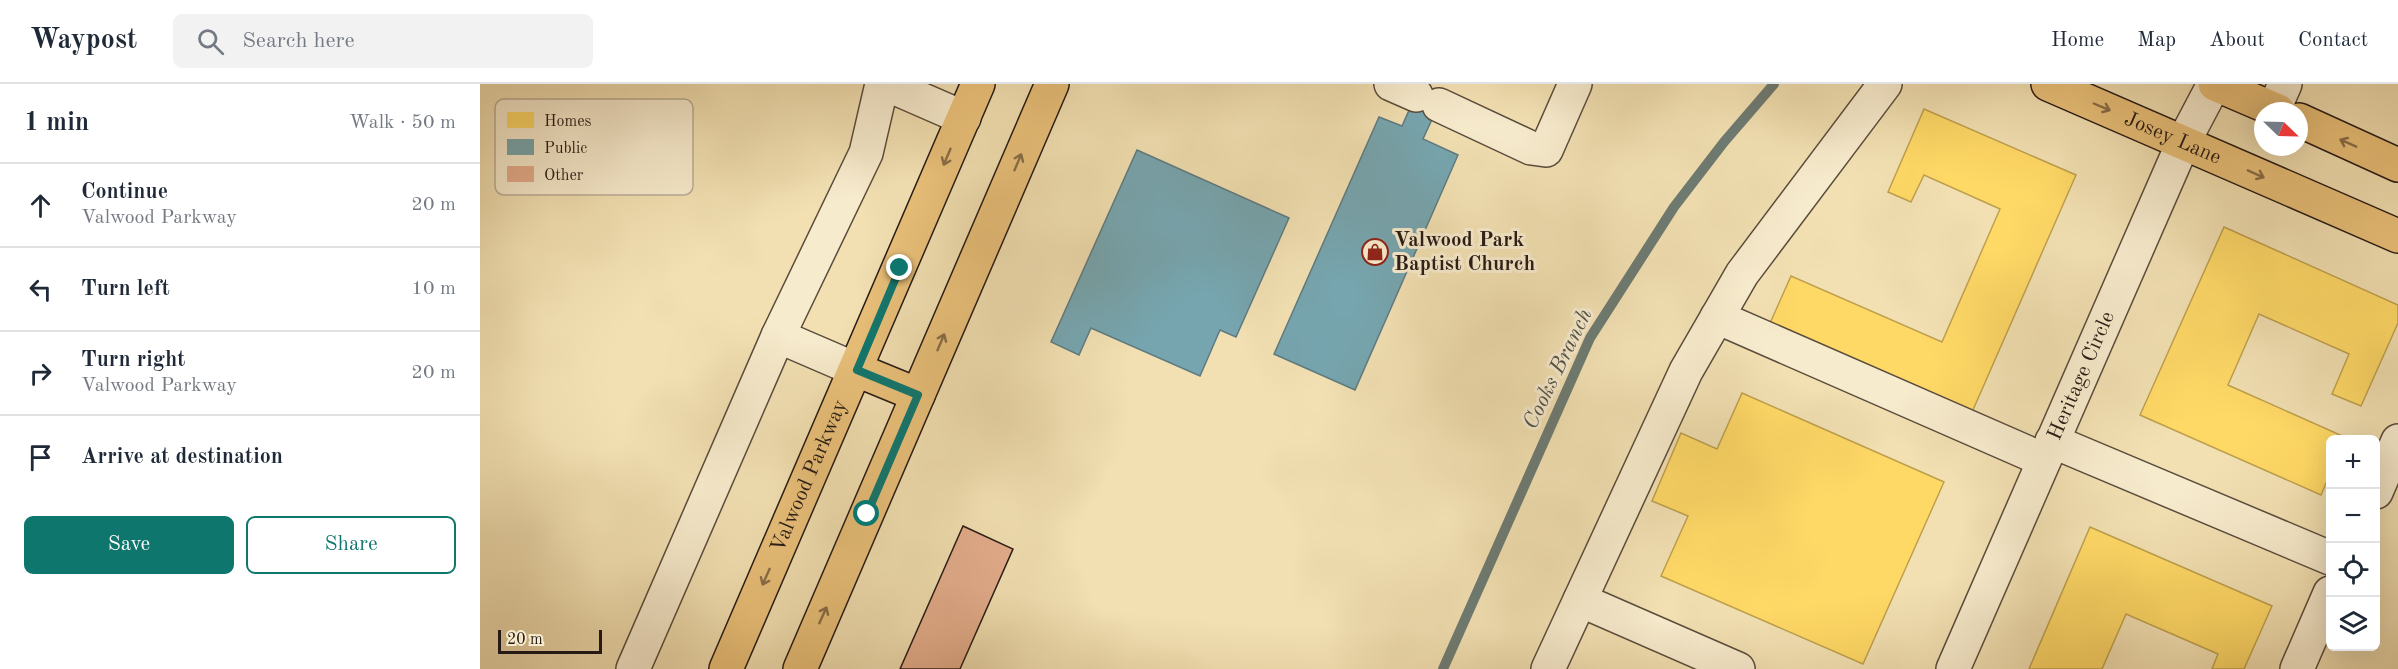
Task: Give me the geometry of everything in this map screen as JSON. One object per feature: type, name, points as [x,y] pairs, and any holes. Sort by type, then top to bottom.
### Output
[{"type":"main road","name":"Valwood Parkway","points":[[726,669],[857,370],[978,84]]},
{"type":"main road","points":[[800,669],[1052,84]]},
{"type":"main road","name":"Josey Lane","points":[[2048,84],[2398,236]]},
{"type":"main road","points":[[2214,84],[2271,102]]},
{"type":"main road","points":[[2308,118],[2398,165]]},
{"type":"main road","points":[[857,370],[918,395]]},
{"type":"street","points":[[633,669],[778,336],[866,153],[884,84],[964,118]]},
{"type":"street","points":[[1415,95],[1531,148],[1546,150],[1575,84]]},
{"type":"street","points":[[1548,669],[1686,371],[1717,317],[1742,274],[1885,84]]},
{"type":"street","name":"Heritage Circle","points":[[1953,669],[2183,142],[2214,84]]},
{"type":"street","points":[[1717,317],[2048,450],[2326,556]]},
{"type":"street","points":[[778,336],[857,370]]},
{"type":"street","points":[[2377,489],[2398,441]]},
{"type":"street","points":[[2297,669],[2329,597]]},
{"type":"street","points":[[1580,600],[1738,669]]},
{"type":"building: Homes","points":[[1924,109],[2076,175],[1969,419],[1767,330],[1791,276],[1942,342],[2000,209],[1924,175],[1911,202],[1888,192]]},
{"type":"building: Homes","points":[[2224,227],[2398,305],[2398,323],[2361,406],[2332,394],[2349,354],[2259,314],[2228,385],[2340,435],[2326,435],[2326,483],[2321,495],[2140,415]]},
{"type":"building: Homes","points":[[1742,393],[1944,482],[1863,664],[1661,576],[1688,516],[1652,501],[1681,433],[1717,449]]},
{"type":"building: Homes","points":[[2090,527],[2272,606],[2244,669],[2212,669],[2218,654],[2126,614],[2102,669],[2029,669]]},
{"type":"building: Public","points":[[1418,90],[1441,100],[1423,139],[1458,155],[1355,390],[1274,354],[1379,117],[1402,126]]},
{"type":"building: Public","points":[[1137,150],[1289,218],[1236,337],[1220,330],[1200,376],[1091,328],[1079,355],[1051,342]]},
{"type":"building: Other","points":[[963,526],[1013,549],[960,669],[900,669]]},
{"type":"waterway","name":"Cooks Branch","points":[[1443,669],[1590,338],[1674,207],[1724,142],[1774,84]]},
{"type":"place","name":"Valwood Park Baptist Church","points":[[1375,252]]},
{"type":"route","points":[[867,514],[918,395],[857,370],[900,268]]}]
